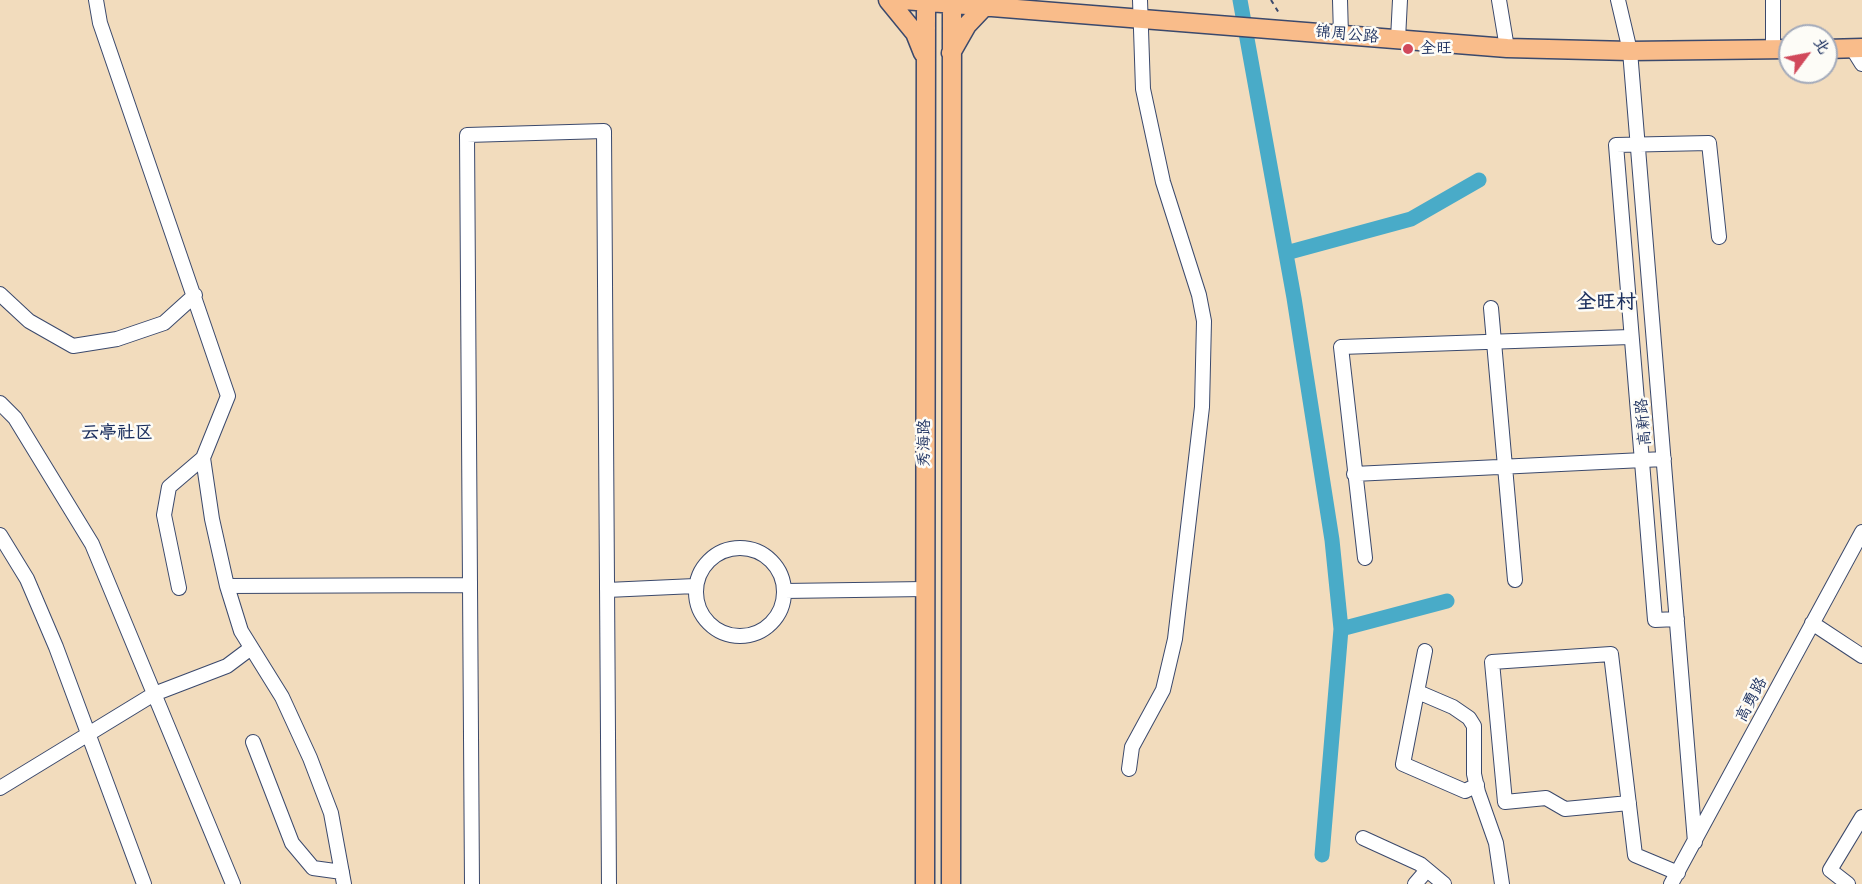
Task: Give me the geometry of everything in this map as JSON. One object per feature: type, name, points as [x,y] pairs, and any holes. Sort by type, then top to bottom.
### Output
[{"type":"main road","points":[[888,0],[915,33],[926,60]]},
{"type":"main road","name":"锦周公路","points":[[904,0],[1507,48],[1630,51],[1778,49]]},
{"type":"main road","name":"秀海路","points":[[925,884],[926,60],[938,2]]},
{"type":"main road","name":"秀海路","points":[[938,2],[950,55],[951,884]]},
{"type":"main road","points":[[950,55],[967,25],[985,6]]},
{"type":"main road","points":[[1838,48],[1857,48]]},
{"type":"street","points":[[96,0],[100,23],[228,396],[203,458],[170,487],[164,515],[179,588]]},
{"type":"street","points":[[1130,769],[1132,747],[1163,690],[1175,639],[1202,407],[1204,321],[1199,295],[1163,182],[1143,89],[1140,0]]},
{"type":"street","points":[[1340,0],[1341,35]]},
{"type":"street","points":[[1398,39],[1400,0]]},
{"type":"street","points":[[1499,0],[1507,48]]},
{"type":"street","name":"高新路","points":[[1618,0],[1630,51],[1695,842]]},
{"type":"street","points":[[1773,0],[1778,31]]},
{"type":"street","points":[[1857,48],[1862,64]]},
{"type":"street","points":[[472,884],[467,135],[604,131],[609,884]]},
{"type":"street","points":[[1677,619],[1655,620],[1630,337],[1616,144],[1709,143],[1719,237]]},
{"type":"street","points":[[0,294],[29,321],[73,346],[117,339],[164,323],[195,295]]},
{"type":"street","points":[[1491,308],[1515,580]]},
{"type":"street","points":[[1365,558],[1341,347],[1630,337]]},
{"type":"street","points":[[0,402],[15,418],[92,544],[233,884]]},
{"type":"street","points":[[203,458],[227,586],[241,631],[282,696],[310,758],[331,813],[343,878],[313,868],[292,843],[253,742]]},
{"type":"street","points":[[1354,474],[1664,459]]},
{"type":"street","points":[[925,527],[952,527]]},
{"type":"street","name":"高勇路","points":[[1674,878],[1862,532]]},
{"type":"street","points":[[0,535],[27,579],[40,608],[144,884]]},
{"type":"street","points":[[735,547],[749,548],[769,559],[782,576],[783,605],[776,618],[766,629],[753,635],[738,637],[724,634],[706,621],[696,601],[695,586],[699,572],[708,560],[720,551],[735,547]]},
{"type":"street","points":[[227,586],[470,585]]},
{"type":"street","points":[[607,590],[695,586]]},
{"type":"street","points":[[784,591],[925,589]]},
{"type":"street","points":[[1812,622],[1862,656]]},
{"type":"street","points":[[0,788],[154,694],[227,666],[251,648]]},
{"type":"street","points":[[1425,651],[1403,764],[1465,791],[1477,785]]},
{"type":"street","points":[[1629,803],[1565,809],[1546,798],[1505,802],[1492,662],[1611,654],[1629,803],[1635,855],[1674,878]]},
{"type":"street","points":[[1418,692],[1454,707],[1469,718],[1474,726],[1477,785],[1496,843],[1502,884]]},
{"type":"street","points":[[1848,884],[1830,870],[1862,817]]},
{"type":"street","points":[[1363,838],[1399,853],[1427,870],[1444,884]]},
{"type":"street","points":[[1415,884],[1427,870]]},
{"type":"waterway","points":[[1240,0],[1294,298],[1332,540],[1341,629],[1322,855]]},
{"type":"waterway","points":[[1286,253],[1411,219],[1479,180]]},
{"type":"waterway","points":[[1341,629],[1447,601]]},
{"type":"place","name":"全旺","points":[[1408,49]]},
{"type":"district","name":"全旺村","points":[[1606,303]]},
{"type":"district","name":"云亭社区","points":[[117,433]]}]
